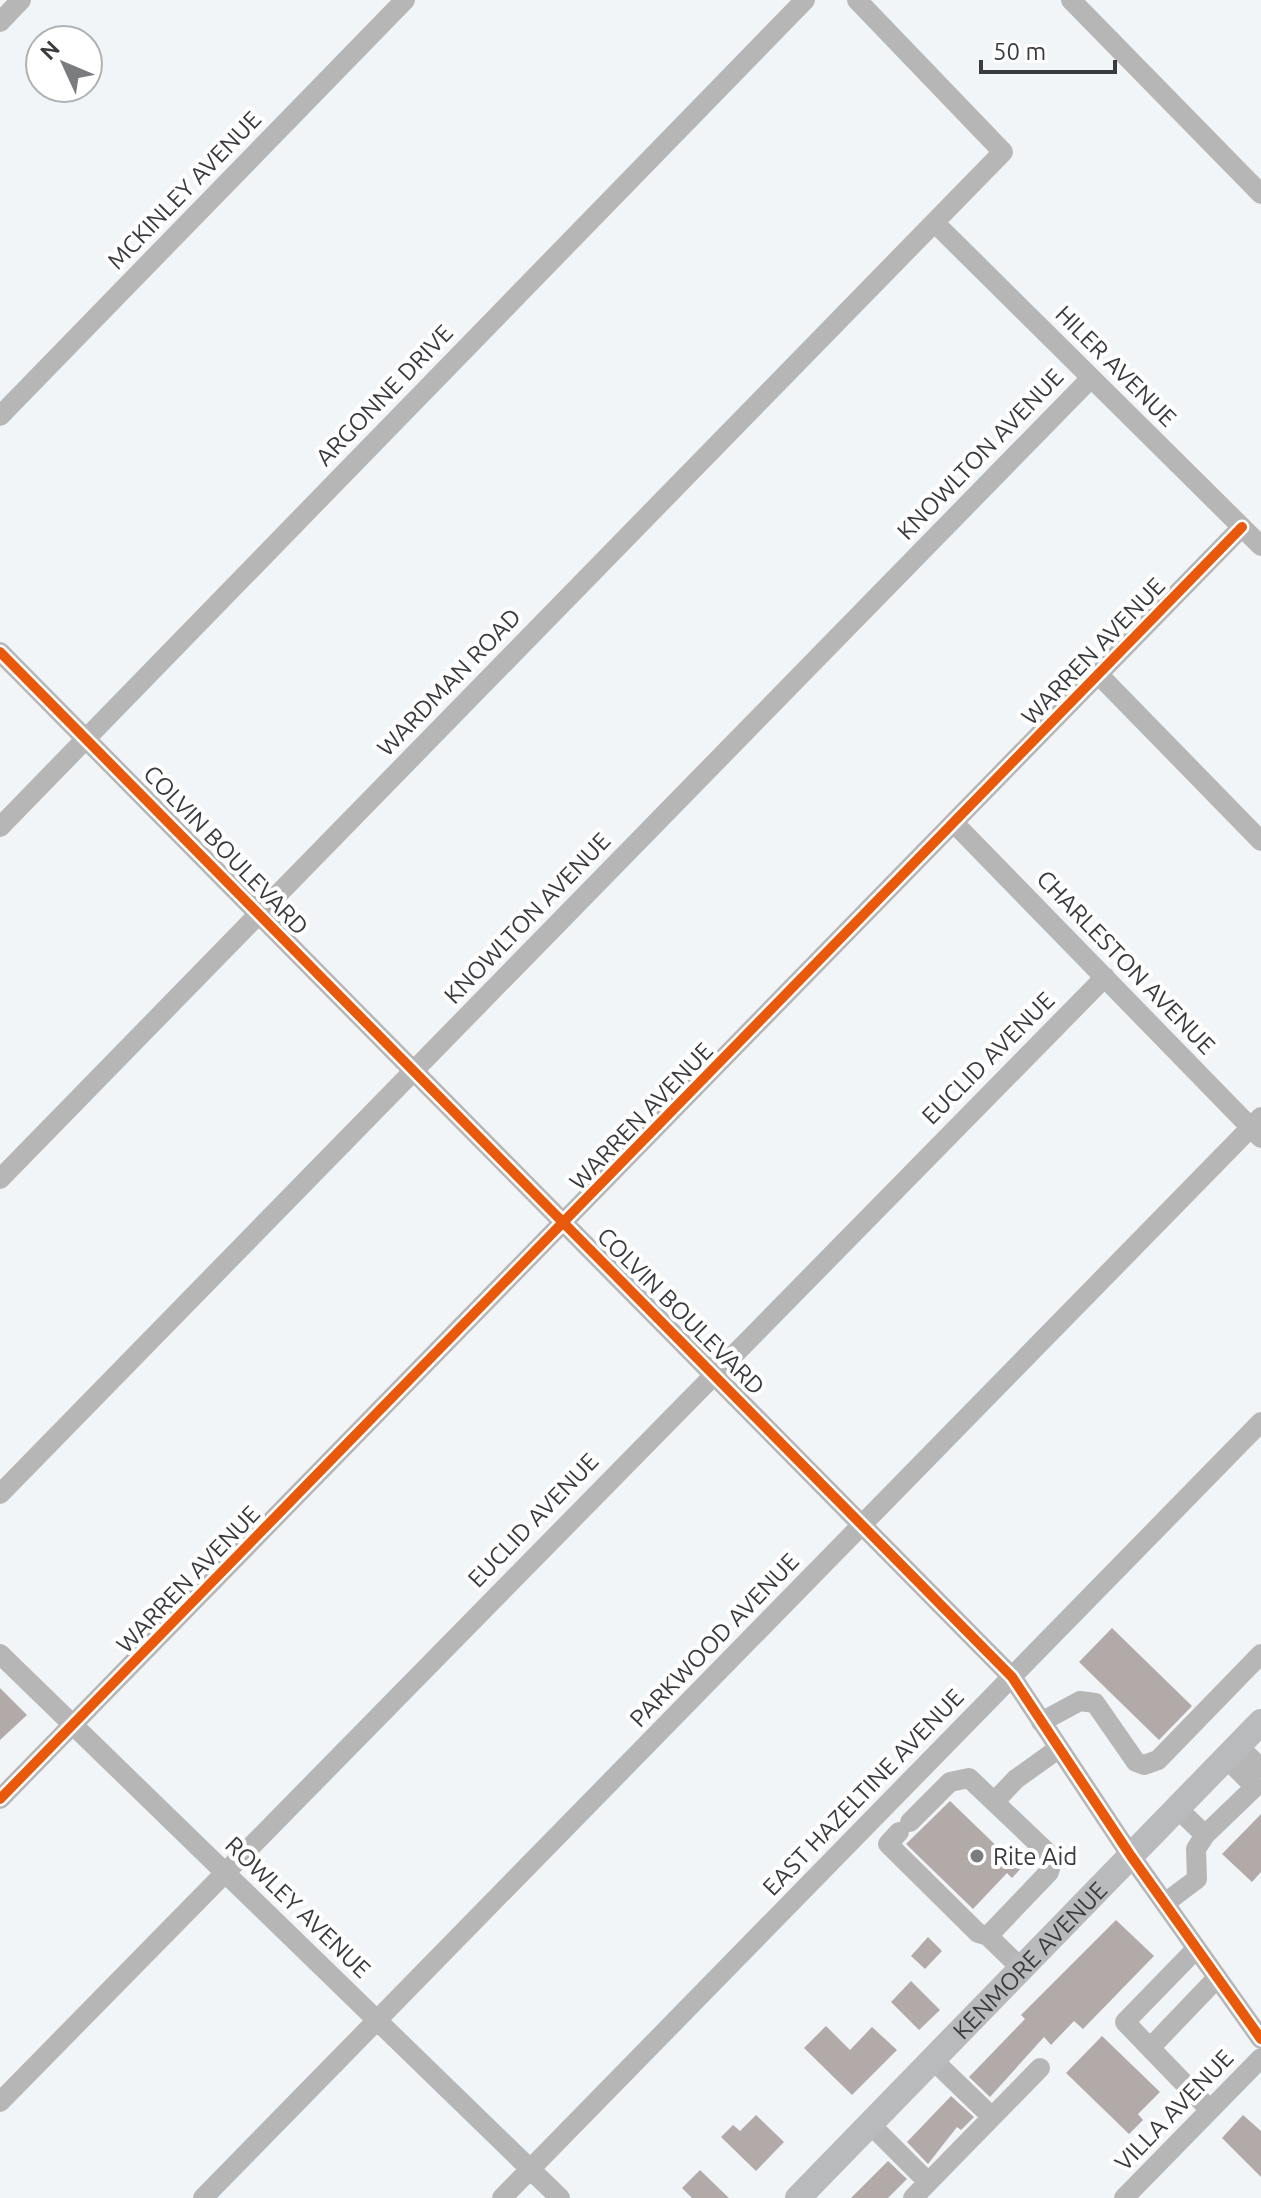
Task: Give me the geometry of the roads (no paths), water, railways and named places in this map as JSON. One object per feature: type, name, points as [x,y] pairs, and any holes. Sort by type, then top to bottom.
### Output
[{"type":"main road","name":"KENMORE AVENUE","points":[[808,2195],[870,2124],[1261,1722]]},
{"type":"street","points":[[0,22],[21,0]]},
{"type":"street","name":"MCKINLEY AVENUE","points":[[0,416],[405,0]]},
{"type":"street","name":"ARGONNE DRIVE","points":[[0,827],[805,0]]},
{"type":"street","name":"WARDMAN ROAD","points":[[0,1179],[1003,152],[857,0]]},
{"type":"street","points":[[1071,0],[1261,194]]},
{"type":"street","name":"HILER AVENUE","points":[[935,223],[1261,546]]},
{"type":"street","name":"KNOWLTON AVENUE","points":[[0,1494],[1091,378]]},
{"type":"street","name":"WARREN AVENUE","points":[[0,1799],[1242,527]]},
{"type":"street","name":"COLVIN BOULEVARD","points":[[0,652],[88,737],[1012,1677],[1131,1856],[1261,2039]]},
{"type":"street","points":[[1098,674],[1261,841]]},
{"type":"street","name":"CHARLESTON AVENUE","points":[[954,823],[1258,1128]]},
{"type":"street","name":"EUCLID AVENUE","points":[[0,2102],[1105,977]]},
{"type":"street","name":"PARKWOOD AVENUE","points":[[203,2198],[863,1525],[1258,1128]]},
{"type":"street","name":"EAST HAZELTINE AVENUE","points":[[502,2198],[1261,1422]]},
{"type":"street","name":"ROWLEY AVENUE","points":[[0,1654],[560,2198]]},
{"type":"street","points":[[1041,1722],[1080,1701],[1095,1703],[1136,1762],[1151,1764],[1261,1654]]},
{"type":"street","points":[[994,1802],[1016,1779],[1058,1749]]},
{"type":"street","points":[[1232,1752],[1261,1768]]},
{"type":"street","points":[[1165,1903],[1197,1879],[1196,1849],[1205,1835],[1255,1787],[1232,1752]]},
{"type":"street","points":[[988,1936],[1052,1868],[1049,1854],[969,1778],[950,1782],[888,1844],[978,1933],[988,1936],[1022,1969]]},
{"type":"street","points":[[1177,1808],[1205,1835]]},
{"type":"street","points":[[1196,1949],[1125,2022],[1210,2110]]},
{"type":"street","points":[[1150,2048],[1216,1979]]},
{"type":"street","name":"VILLA AVENUE","points":[[1124,2198],[1261,2058]]},
{"type":"street","points":[[933,2060],[992,2117]]},
{"type":"street","points":[[913,2198],[1040,2068]]},
{"type":"street","points":[[870,2124],[928,2182]]},
{"type":"place","name":"Rite Aid","points":[[977,1856]]}]
